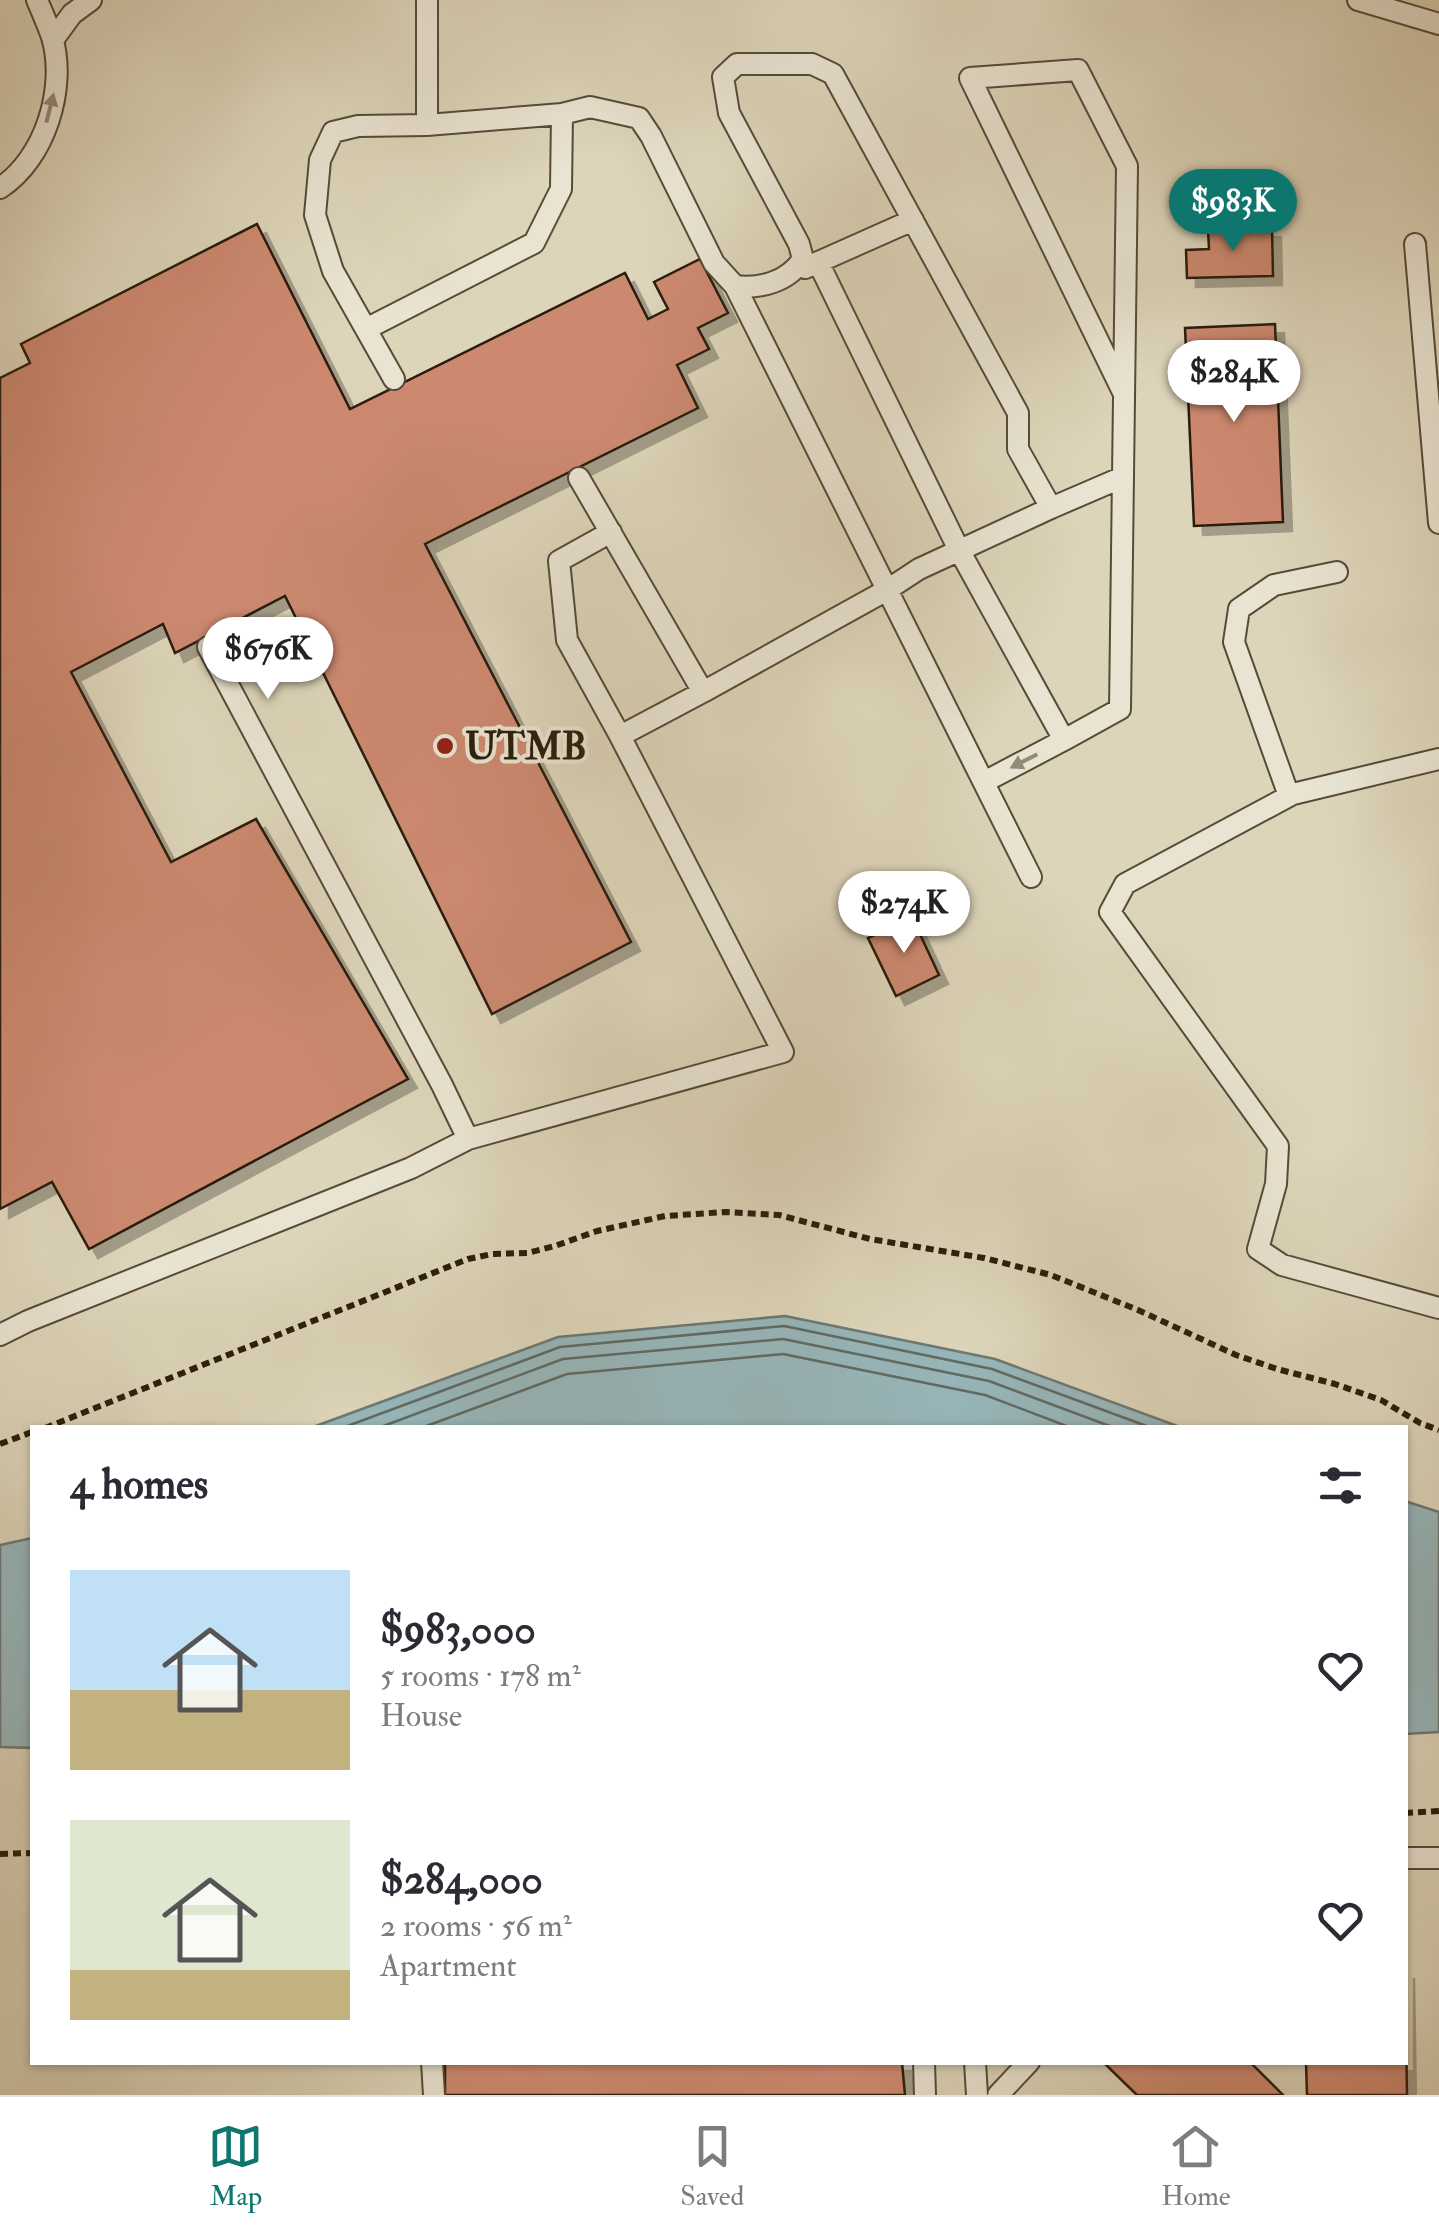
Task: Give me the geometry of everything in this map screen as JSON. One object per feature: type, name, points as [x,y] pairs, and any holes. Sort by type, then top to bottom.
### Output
[{"type":"lane","points":[[0,188],[28,162],[50,114],[56,78],[53,40],[37,0]]},
{"type":"lane","points":[[53,40],[72,14],[90,0]]},
{"type":"lane","points":[[427,0],[427,125]]},
{"type":"lane","points":[[1358,0],[1439,24]]},
{"type":"lane","points":[[794,272],[802,259],[799,244],[728,113],[722,77],[737,64],[812,64],[833,74],[1018,413],[1018,449],[1051,508]]},
{"type":"lane","points":[[984,782],[1120,710],[1128,166],[1078,70],[970,78],[1124,394]]},
{"type":"lane","points":[[394,380],[333,271],[315,215],[320,160],[333,132],[358,126],[427,125],[562,114],[590,108],[639,118],[714,263],[734,286],[1031,877]]},
{"type":"lane","points":[[366,330],[534,243],[560,189],[562,114]]},
{"type":"lane","points":[[734,286],[755,288],[913,220]]},
{"type":"lane","points":[[1415,244],[1439,523]]},
{"type":"lane","points":[[818,262],[960,550],[1064,740]]},
{"type":"lane","points":[[620,736],[887,590],[919,568],[1124,476]]},
{"type":"lane","points":[[579,478],[704,692]]},
{"type":"lane","points":[[0,1335],[411,1168],[468,1139],[784,1052],[566,640],[558,561],[611,532]]},
{"type":"lane","points":[[1289,796],[1234,642],[1239,610],[1274,585],[1337,572]]},
{"type":"lane","points":[[208,647],[468,1139]]},
{"type":"lane","points":[[1439,758],[1289,796],[1126,884],[1110,912],[1278,1146],[1276,1184],[1258,1249],[1282,1266],[1439,1308]]},
{"type":"lane","points":[[1408,1858],[1439,1858]]},
{"type":"lane","points":[[432,2065],[434,2095]]},
{"type":"lane","points":[[924,2065],[925,2095]]},
{"type":"lane","points":[[975,2065],[977,2095]]},
{"type":"lane","points":[[998,2095],[1026,2065]]},
{"type":"path","points":[[52,1425],[468,1259],[527,1253],[665,1216],[726,1212],[779,1215],[870,1239],[984,1258],[1051,1275],[1278,1370],[1381,1400],[1439,1430]]},
{"type":"path","points":[[0,1444],[30,1433]]},
{"type":"path","points":[[1408,1813],[1439,1811]]},
{"type":"path","points":[[0,1854],[30,1853]]},
{"type":"water","points":[[785,1316],[995,1359],[1175,1425],[318,1425],[558,1337]]},
{"type":"water","points":[[1408,1502],[1439,1512],[1439,1732],[1408,1734]]},
{"type":"water","points":[[30,1538],[30,1748],[0,1747],[0,1545]]},
{"type":"building","name":"UTMB","points":[[257,224],[350,409],[625,273],[648,319],[668,309],[654,282],[700,259],[728,313],[698,328],[709,349],[677,365],[698,408],[425,544],[631,942],[492,1014],[285,596],[175,653],[163,624],[71,672],[171,862],[256,819],[408,1079],[89,1249],[52,1182],[0,1209],[0,378],[30,363],[21,344]]},
{"type":"building","points":[[1272,228],[1273,276],[1187,278],[1186,250],[1209,249],[1208,229]]},
{"type":"building","points":[[1275,324],[1283,522],[1194,526],[1185,328]]},
{"type":"building","points":[[912,917],[939,975],[896,996],[868,938]]},
{"type":"building","points":[[445,2065],[902,2065],[905,2095],[445,2095]]},
{"type":"building","points":[[1106,2065],[1253,2065],[1283,2095],[1137,2095]]},
{"type":"building","points":[[1306,2065],[1407,2065],[1407,2095],[1307,2095]]},
{"type":"place","name":"UTMB","points":[[445,746]]}]
